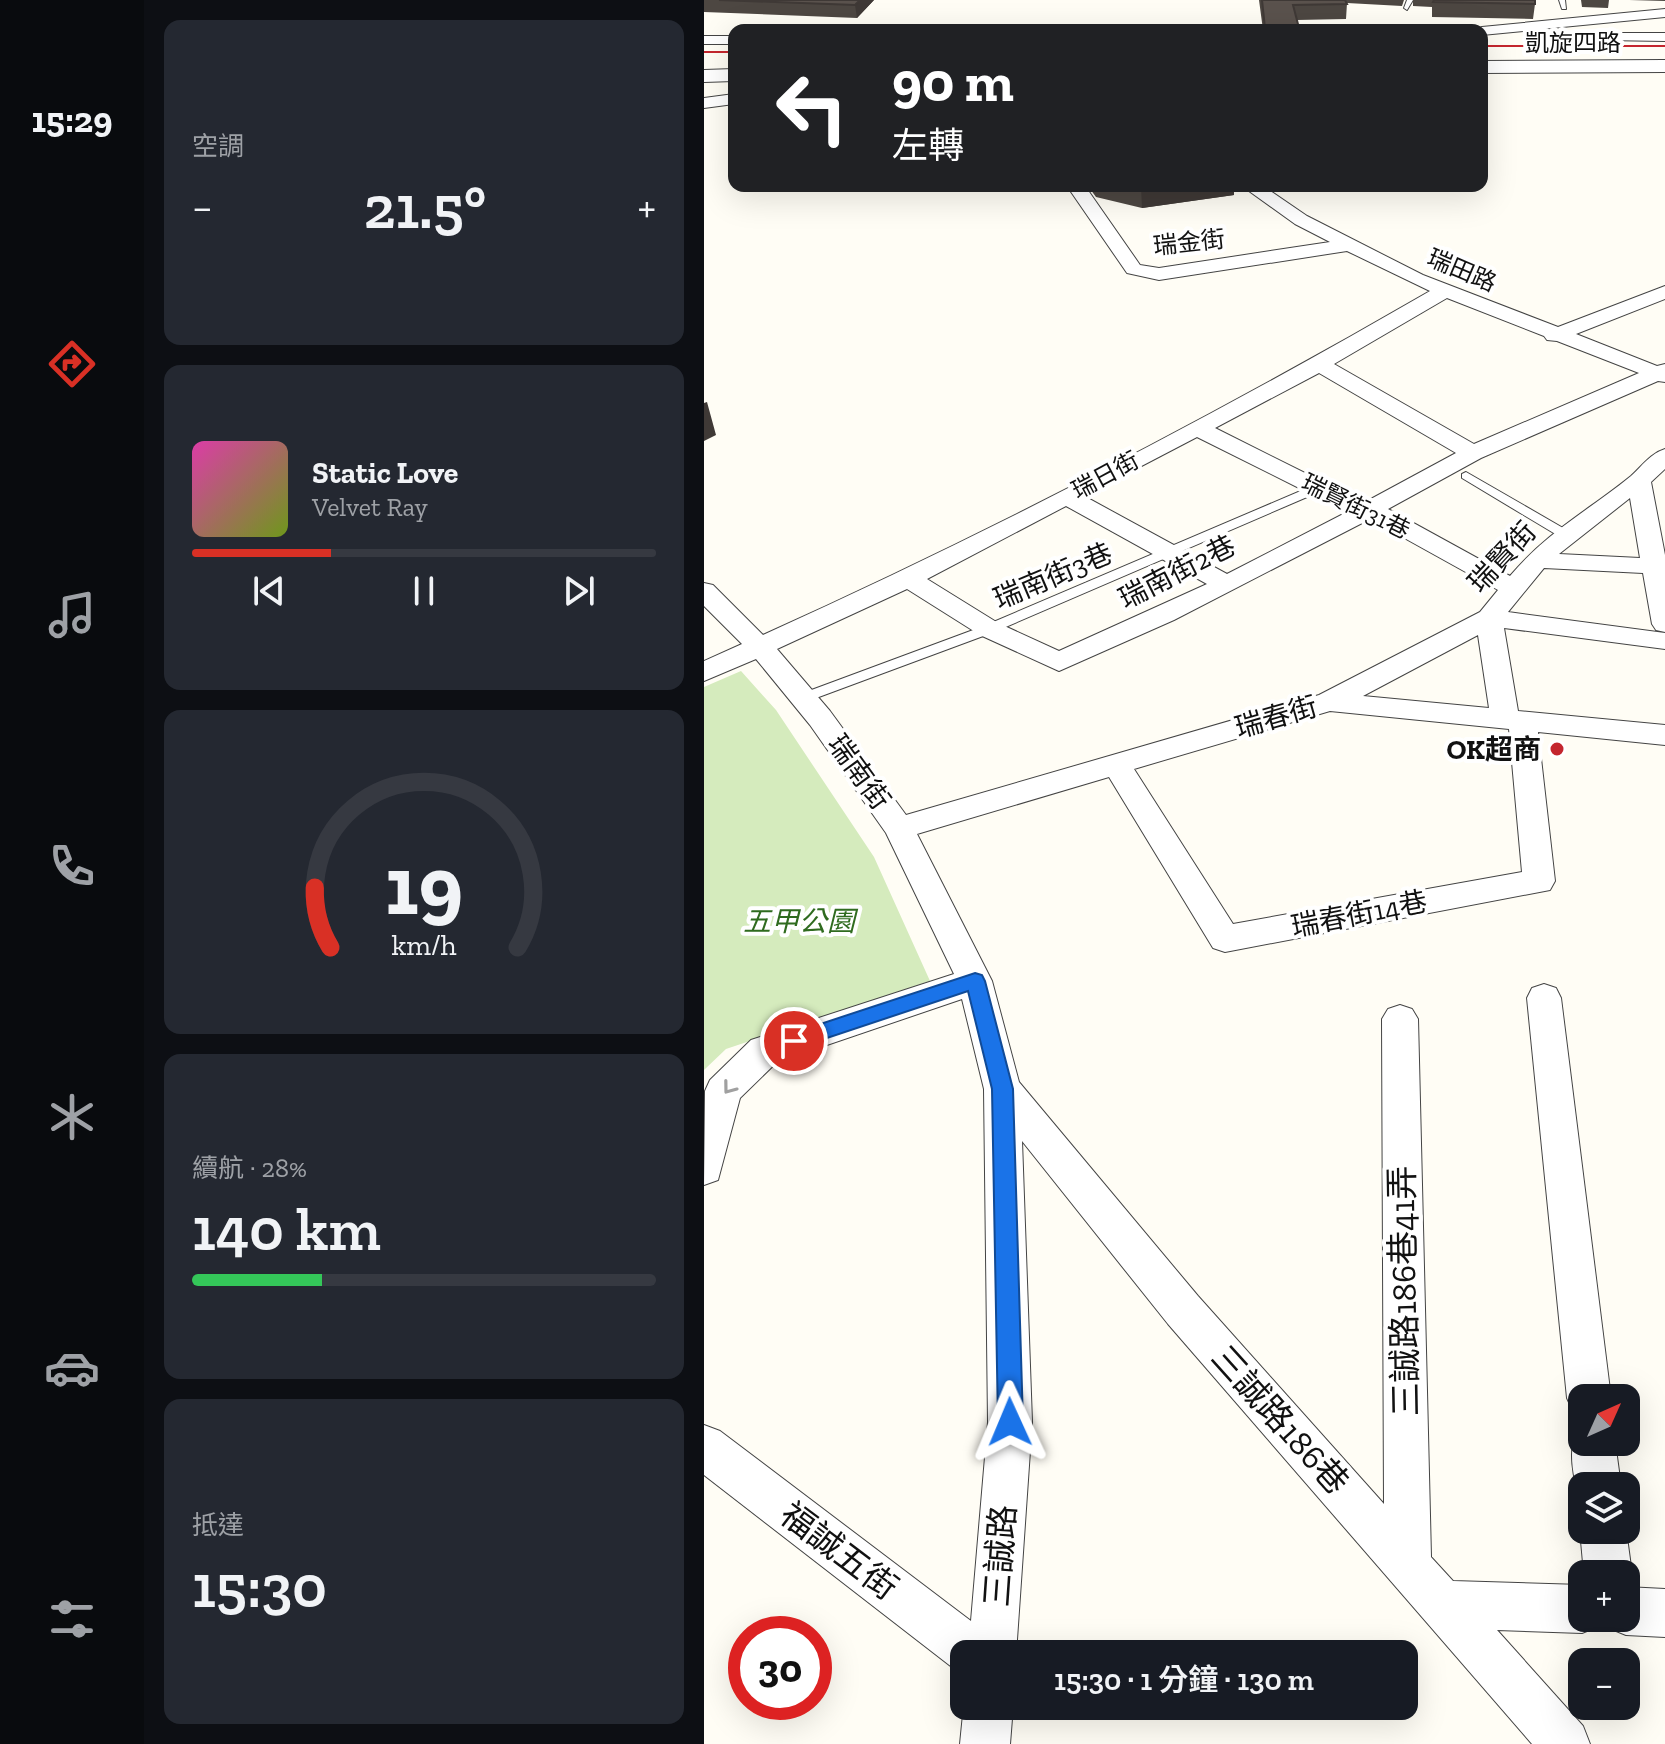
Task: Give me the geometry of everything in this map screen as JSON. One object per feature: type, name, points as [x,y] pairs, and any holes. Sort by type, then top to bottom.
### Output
[{"type":"street","points":[[1488,30],[1665,13]]},
{"type":"street","name":"凱旋四路","points":[[1488,38],[1665,37]]},
{"type":"street","points":[[704,40],[728,40]]},
{"type":"street","name":"凱旋四路","points":[[1488,60],[1665,60]]},
{"type":"street","name":"凱旋四路","points":[[1488,67],[1665,66]]},
{"type":"street","points":[[704,73],[728,72]]},
{"type":"street","points":[[704,103],[728,100]]},
{"type":"street","name":"瑞金街","points":[[1080,192],[1134,269],[1159,274],[1348,245]]},
{"type":"street","name":"瑞田路","points":[[1260,192],[1301,220],[1444,291],[1554,336],[1662,373]]},
{"type":"street","name":"瑞日街","points":[[704,672],[908,579],[1319,364],[1444,291]]},
{"type":"street","points":[[1554,336],[1665,292]]},
{"type":"street","points":[[1319,364],[1470,465]]},
{"type":"street","name":"瑞南街2巷","points":[[908,579],[989,629],[1059,662],[1149,624],[1371,510],[1662,373]]},
{"type":"street","name":"瑞賢街31巷","points":[[1196,427],[1317,488],[1371,510],[1514,588]]},
{"type":"street","name":"瑞賢街","points":[[1329,702],[1489,618],[1537,560],[1639,481],[1665,456]]},
{"type":"street","points":[[1639,481],[1665,624]]},
{"type":"street","points":[[1066,496],[1224,583]]},
{"type":"street","points":[[1537,560],[1654,566]]},
{"type":"street","name":"瑞南街","points":[[704,591],[761,648],[803,698],[899,828],[975,981]]},
{"type":"street","points":[[1513,720],[1489,618],[1665,641]]},
{"type":"street","name":"瑞春街","points":[[899,828],[1329,702],[1665,735]]},
{"type":"street","name":"瑞春街14巷","points":[[1115,763],[1225,939],[1539,881],[1513,720]]},
{"type":"street","points":[[704,1168],[723,1091],[764,1051],[975,981]]},
{"type":"street","name":"三誠路","points":[[975,981],[1002,1089],[1010,1422],[993,1640]]},
{"type":"street","points":[[1544,998],[1587,1384]]},
{"type":"street","name":"三誠路186巷41弄","points":[[1400,1019],[1408,1563]]},
{"type":"street","name":"三誠路186巷","points":[[1002,1089],[1183,1310],[1565,1744]]},
{"type":"street","name":"福誠五街","points":[[704,1447],[956,1640]]},
{"type":"street","points":[[1440,1604],[1568,1609]]},
{"type":"street","points":[[1640,1612],[1665,1613]]},
{"type":"street","points":[[985,1744],[987,1720]]},
{"type":"lane","points":[[1470,465],[1566,535]]},
{"type":"lane","name":"瑞南街3巷","points":[[803,698],[989,629],[1317,488]]},
{"type":"green space","name":"五甲公園","points":[[741,671],[776,710],[874,857],[930,981],[726,1049],[704,1070],[704,687]]},
{"type":"building","points":[[719,0],[860,0],[855,5]]},
{"type":"building","points":[[1262,0],[1345,0],[1347,4],[1293,5],[1298,24],[1265,24]]},
{"type":"building","points":[[1535,0],[1535,4],[1433,2]]},
{"type":"tram line","points":[[1488,46],[1665,46]]},
{"type":"tram line","points":[[704,52],[728,52]]},
{"type":"place","name":"OK超商","points":[[1557,749]]},
{"type":"route","points":[[794,1041],[975,981],[1002,1089],[1010,1422]]}]
